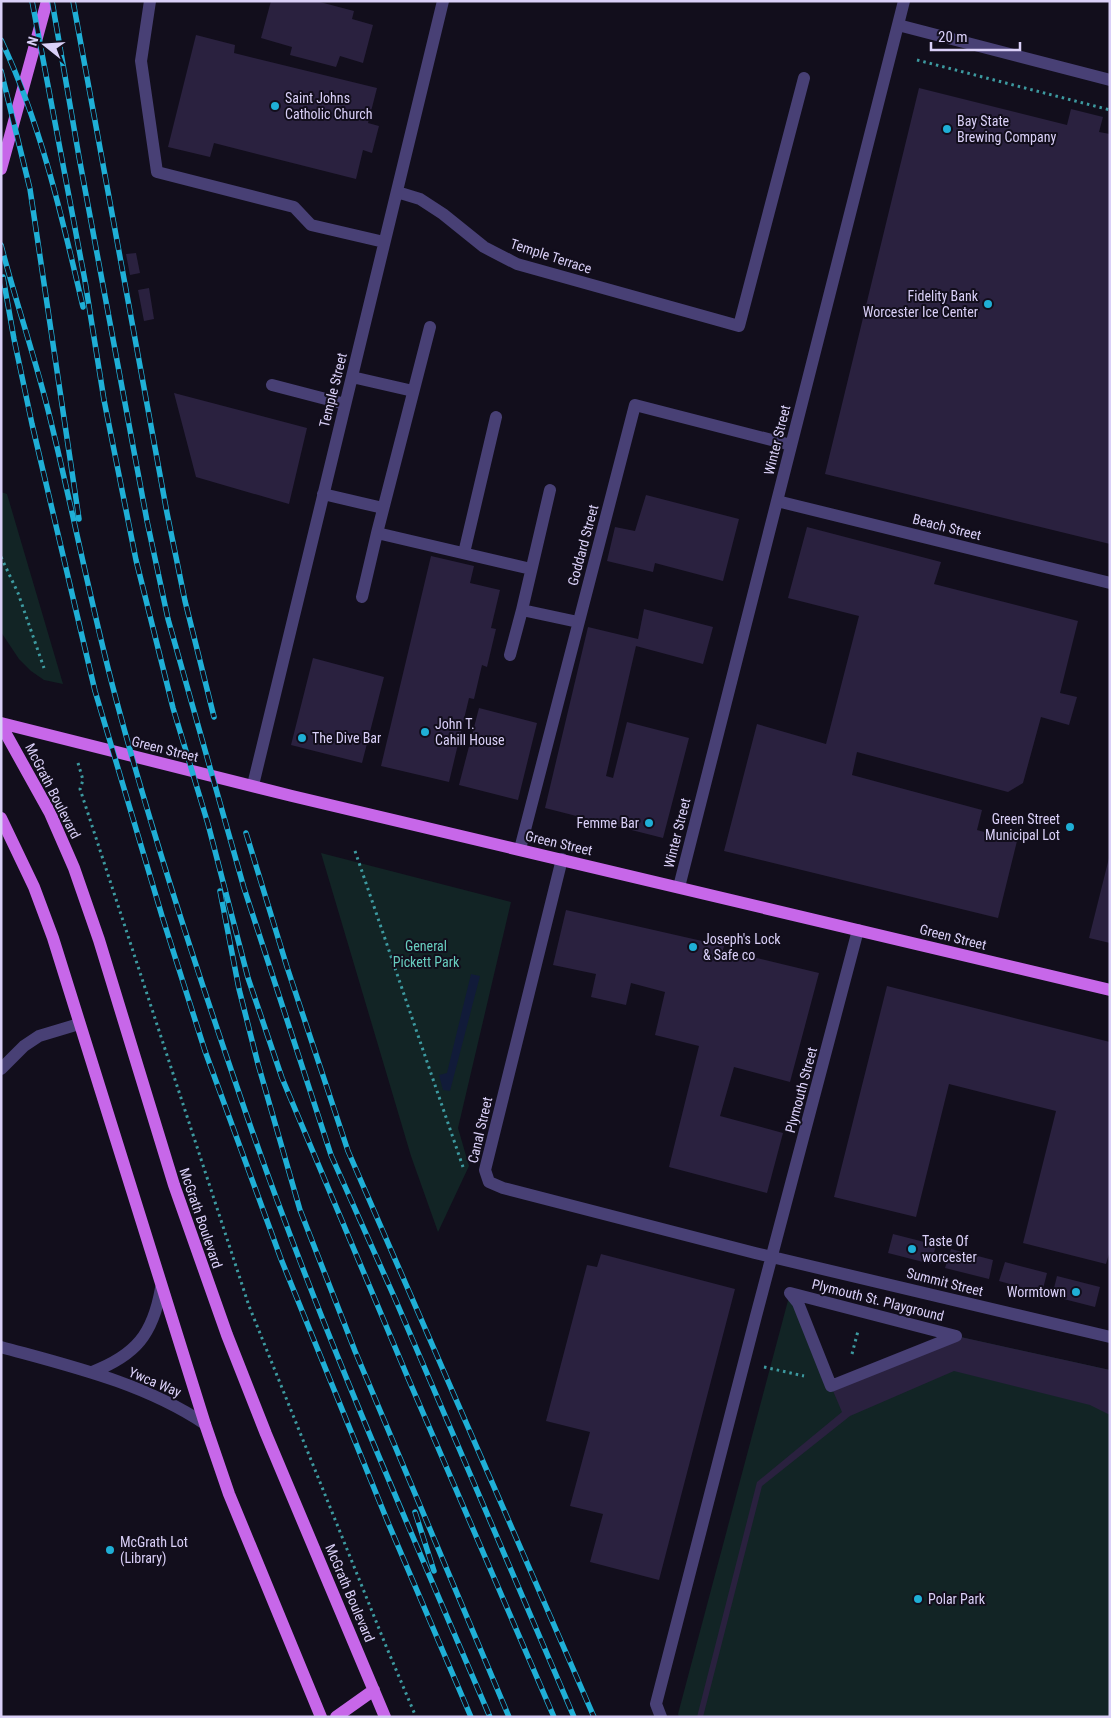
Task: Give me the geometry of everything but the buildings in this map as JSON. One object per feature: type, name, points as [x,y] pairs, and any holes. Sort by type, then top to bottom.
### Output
[{"type":"main road","points":[[1,169],[47,1]]},
{"type":"main road","name":"Green Street","points":[[1,724],[1110,990]]},
{"type":"main road","name":"McGrath Boulevard","points":[[1,724],[50,813],[74,868],[99,940],[174,1185],[226,1335],[385,1717]]},
{"type":"main road","points":[[1,818],[34,887],[53,938],[161,1288],[229,1494],[321,1717]]},
{"type":"main road","points":[[336,1717],[374,1690]]},
{"type":"street","points":[[150,1],[141,61],[157,172],[294,207],[311,225],[384,242]]},
{"type":"street","name":"Temple Street","points":[[253,785],[443,1]]},
{"type":"street","name":"Winter Street","points":[[679,887],[904,1]]},
{"type":"street","points":[[898,25],[1110,80]]},
{"type":"street","name":"Temple Terrace","points":[[396,192],[420,199],[443,214],[484,248],[517,264],[739,326],[804,78]]},
{"type":"street","points":[[362,596],[430,327]]},
{"type":"street","points":[[352,377],[413,390]]},
{"type":"street","points":[[272,385],[345,404]]},
{"type":"street","name":"Goddard Street","points":[[520,849],[635,405],[791,445]]},
{"type":"street","points":[[464,552],[496,417]]},
{"type":"street","points":[[510,655],[550,490]]},
{"type":"street","points":[[323,494],[383,508]]},
{"type":"street","name":"Beach Street","points":[[777,501],[1110,582]]},
{"type":"street","points":[[377,532],[531,569]]},
{"type":"street","points":[[522,610],[578,622]]},
{"type":"street","name":"Canal Street","points":[[562,859],[485,1170],[489,1182],[503,1188],[773,1256]]},
{"type":"street","name":"Plymouth Street","points":[[661,1717],[656,1704],[858,930]]},
{"type":"street","points":[[1,1069],[24,1046],[39,1036],[79,1024]]},
{"type":"street","name":"Summit Street","points":[[773,1256],[1110,1338]]},
{"type":"street","name":"Ywca Way","points":[[92,1372],[106,1367],[127,1354],[148,1331],[158,1304],[161,1288]]},
{"type":"street","name":"Plymouth St. Playground","points":[[790,1293],[956,1336],[831,1386],[798,1303],[790,1293]]},
{"type":"street","name":"Ywca Way","points":[[1,1347],[92,1372],[174,1405],[205,1424]]},
{"type":"path","points":[[917,60],[1110,110]]},
{"type":"path","points":[[1,557],[18,593],[44,668]]},
{"type":"path","name":"McGrath Boulevard","points":[[83,780],[80,789],[249,1306],[416,1717]]},
{"type":"path","points":[[355,851],[464,1170]]},
{"type":"green space","points":[[1,492],[7,494],[63,684],[44,680],[31,671],[19,659],[1,632]]},
{"type":"green space","name":"General Pickett Park","points":[[321,853],[511,902],[458,1128],[469,1166],[438,1232],[411,1156]]},
{"type":"green space","name":"Polar Park","points":[[790,1293],[831,1386],[956,1336],[1110,1370],[1110,1717],[679,1717],[678,1714]]},
{"type":"water","points":[[471,974],[480,976],[450,1091],[443,1090],[439,1075],[447,1073]]},
{"type":"railway","points":[[32,1],[85,281],[104,400],[136,560],[173,708],[208,824],[248,978],[282,1078],[408,1378],[554,1717]]},
{"type":"railway","points":[[52,1],[147,521],[168,619],[244,888],[331,1155],[396,1301],[574,1717]]},
{"type":"railway","points":[[73,1],[167,513],[185,601],[214,717]]},
{"type":"railway","points":[[1,40],[28,105],[39,138],[58,205],[83,307]]},
{"type":"railway","points":[[1,71],[30,189],[79,519]]},
{"type":"railway","points":[[1,245],[50,418],[98,629],[129,748],[204,991],[265,1167],[325,1326],[490,1717]]},
{"type":"railway","points":[[3,277],[32,424],[95,691],[162,916],[205,1051],[281,1259],[389,1525],[471,1717]]},
{"type":"railway","points":[[246,833],[287,967],[348,1151],[594,1717]]},
{"type":"railway","points":[[220,891],[239,989],[258,1064],[300,1210],[355,1351],[509,1717]]},
{"type":"railway","points":[[415,1512],[434,1571]]},
{"type":"place","name":"Saint Johns Catholic Church","points":[[275,106]]},
{"type":"place","name":"Bay State Brewing Company","points":[[947,129]]},
{"type":"place","name":"Fidelity Bank Worcester Ice Center","points":[[988,304]]},
{"type":"place","name":"John T. Cahill House","points":[[425,732]]},
{"type":"place","name":"The Dive Bar","points":[[302,738]]},
{"type":"place","name":"Femme Bar","points":[[649,823]]},
{"type":"place","name":"Green Street Municipal Lot","points":[[1070,827]]},
{"type":"place","name":"Joseph's Lock & Safe co","points":[[693,947]]},
{"type":"place","name":"Taste Of worcester","points":[[912,1249]]},
{"type":"place","name":"Wormtown","points":[[1076,1292]]},
{"type":"place","name":"McGrath Lot (Library)","points":[[110,1550]]},
{"type":"place","name":"Polar Park","points":[[918,1599]]}]
